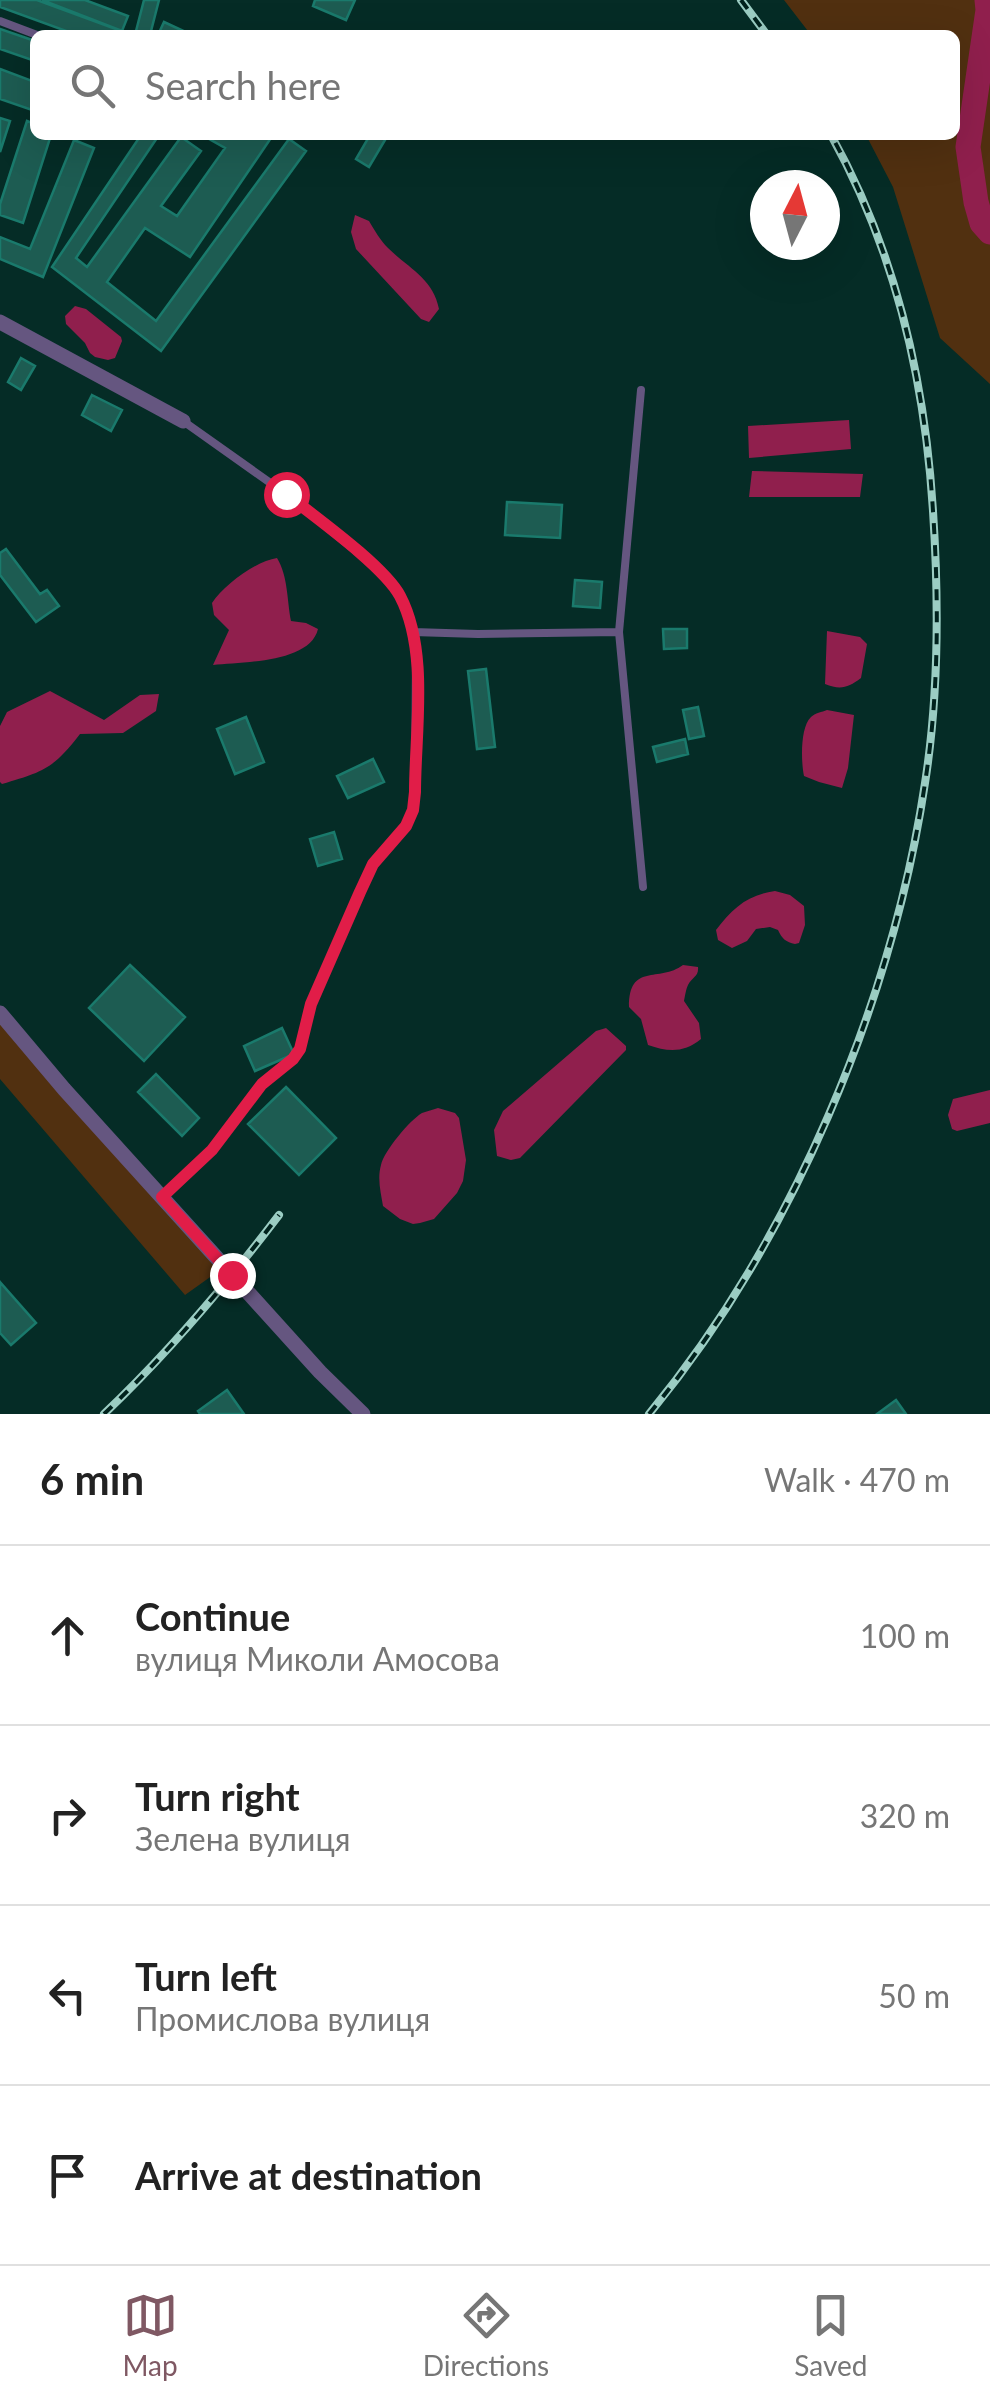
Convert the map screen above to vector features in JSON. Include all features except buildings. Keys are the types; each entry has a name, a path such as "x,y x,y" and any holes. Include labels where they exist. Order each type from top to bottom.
{"street":[{"path":"0,322 183,420"},
{"path":"0,1013 320,1372 363,1414"}],"lane":[{"path":"0,21 30,33"},
{"path":"640,390 619,632 644,887"},
{"path":"162,1197 212,1150 262,1084 300,1049 311,1004 373,864 406,826 413,810 418,700 414,632 400,594 378,569 286,494 183,420"},
{"path":"414,632 619,632"}],"shaded area":[{"path":"784,0 990,0 990,384 940,338 893,187 869,140 960,140 960,30 807,30"},
{"path":"355,215 369,221 385,245 431,289 439,309 429,322 421,319 356,249 351,232"},
{"path":"75,306 86,309 121,337 115,358 95,357 66,324 65,316"},
{"path":"849,420 851,449 749,458 748,426"},
{"path":"752,471 863,474 860,497 749,497"},
{"path":"277,558 285,580 291,621 318,629 312,640 289,655 213,665 229,630 214,615 212,603 241,575"},
{"path":"827,631 860,637 867,644 861,678 848,686 825,684"},
{"path":"50,691 104,720 140,695 159,694 156,711 123,733 80,734 46,768 2,784 0,726 7,712"},
{"path":"827,710 854,715 842,788 804,776 803,736 807,722"},
{"path":"775,891 790,895 804,906 805,925 799,943 787,941 770,927 756,929 747,941 732,948 718,940 716,930 735,909 749,899"},
{"path":"683,965 698,967 684,1001 699,1023 701,1039 676,1050 648,1045 641,1019 629,1007 630,993 640,979"},
{"path":"0,1022 220,1270 185,1295 0,1079"},
{"path":"606,1028 626,1050 520,1158 497,1156 494,1130 503,1111 596,1031"},
{"path":"990,1090 990,1123 952,1129 948,1115 953,1099"},
{"path":"438,1108 459,1118 466,1160 463,1181 434,1219 413,1224 383,1206 380,1170 387,1152 405,1129 422,1113"}],"waterway":[{"path":"987,0 968,147 976,202 982,223 990,232"}],"railway":[{"path":"741,0 763,30"},
{"path":"649,1414 700,1347 747,1274 828,1117 888,951 925,783 933,716 937,614 933,511 923,414 889,270 873,224 834,140"},
{"path":"104,1414 195,1318 279,1215"}],"route":[{"path":"232,1275 162,1197 212,1150 262,1084 300,1049 311,1004 360,892 373,864 406,826 415,792 418,700 414,632 400,594 378,569 286,494"}]}
